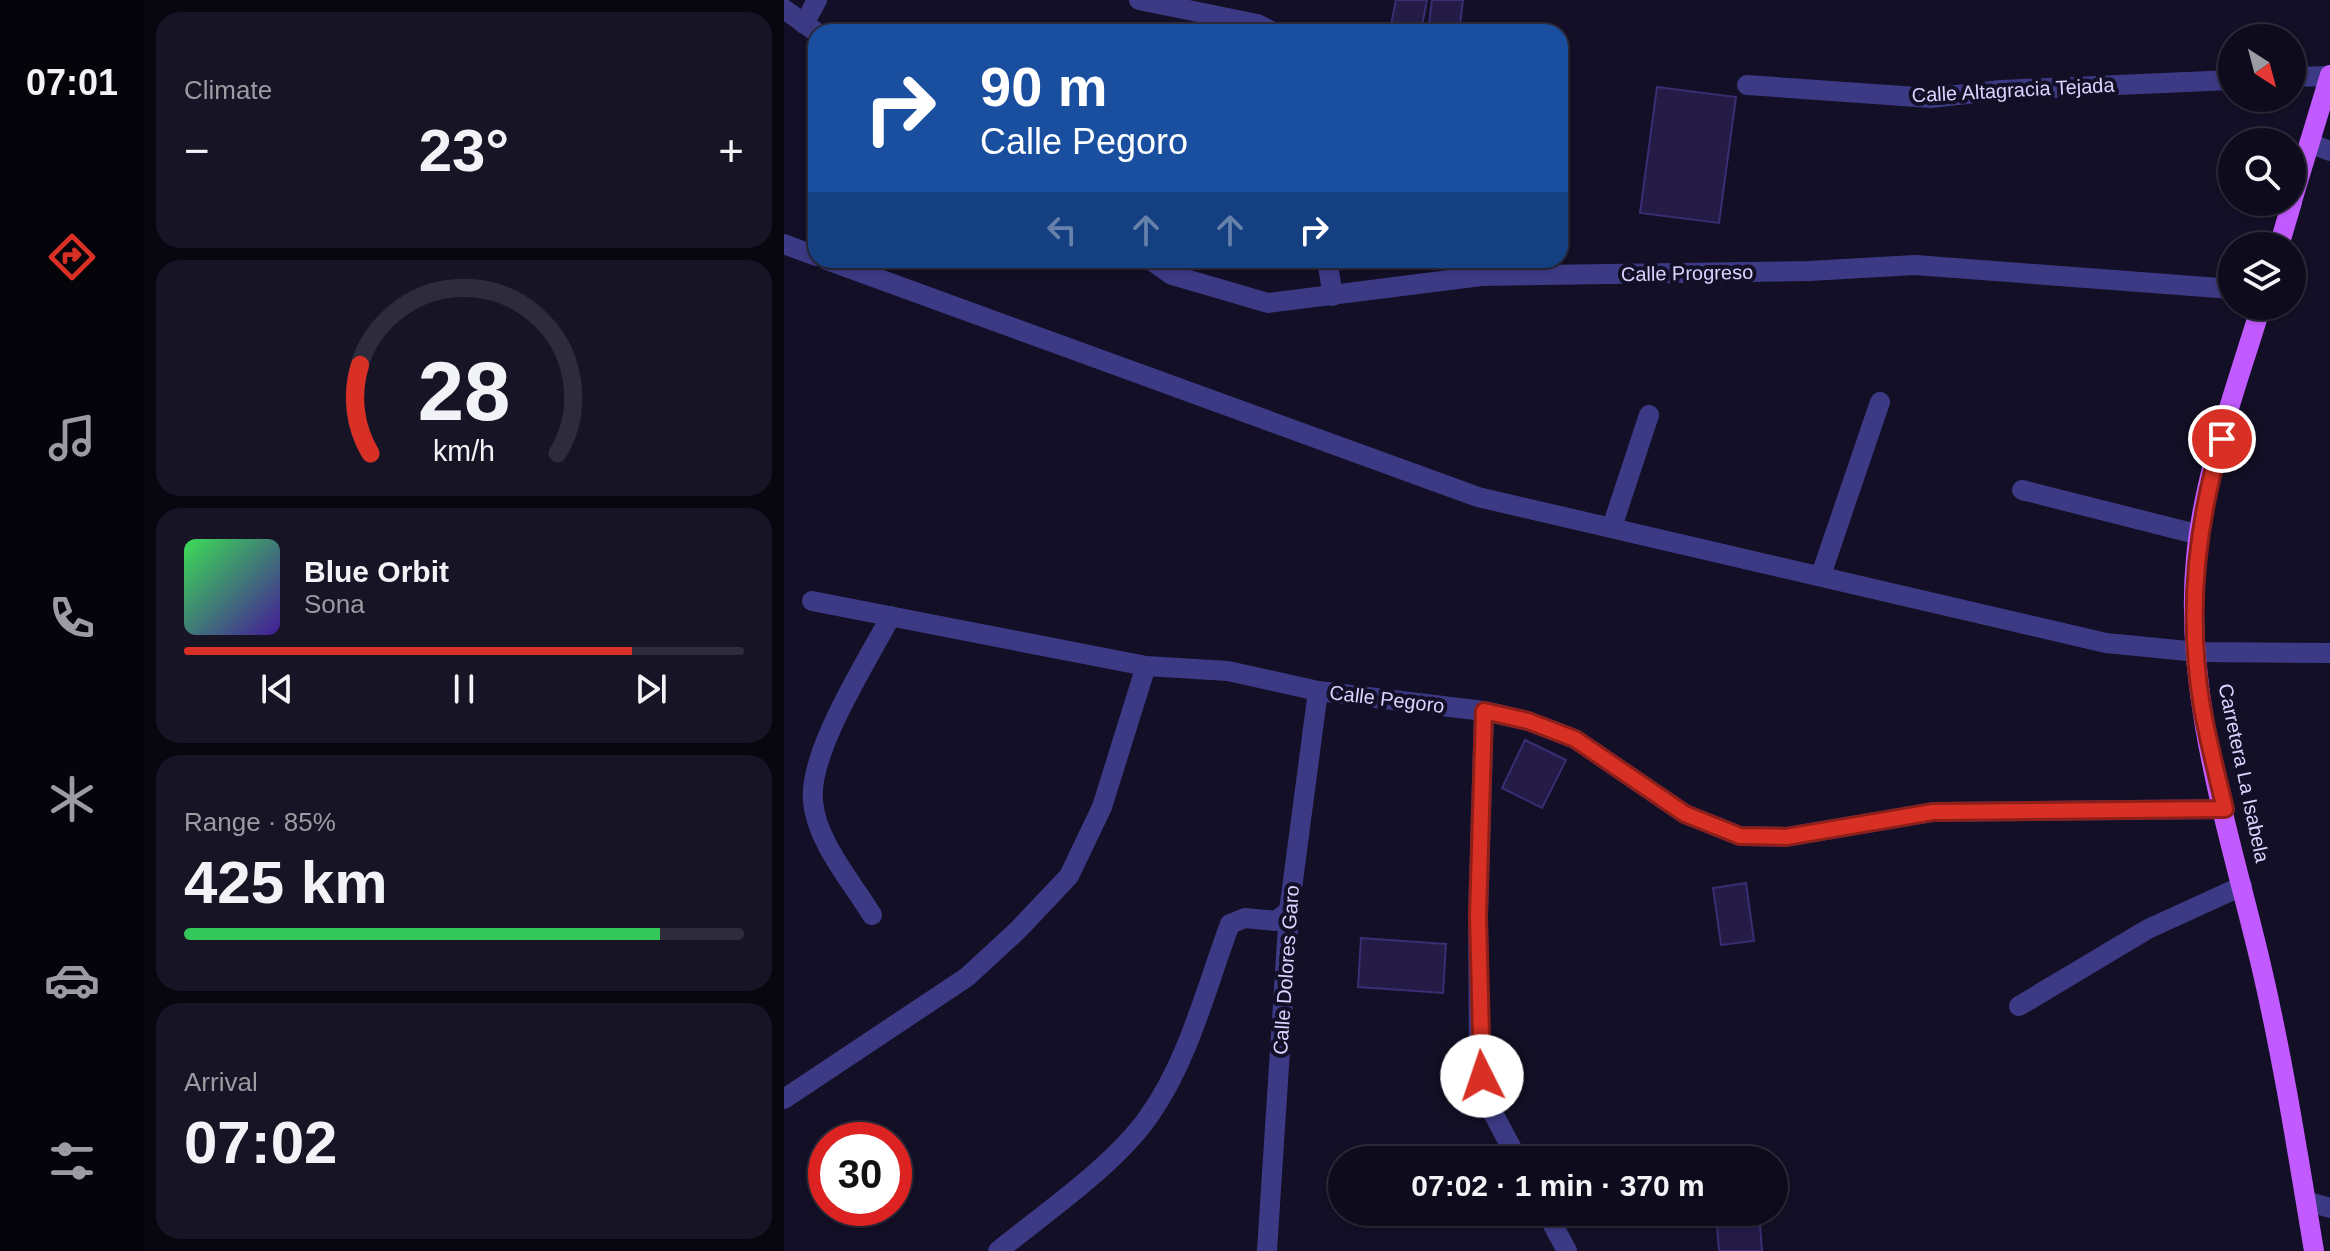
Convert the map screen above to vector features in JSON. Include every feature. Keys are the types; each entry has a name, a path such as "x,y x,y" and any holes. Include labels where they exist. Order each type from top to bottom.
{"main road":[{"path":"2306,153 2330,75"},
{"name":"Carretera La Isabela","path":"2257,320 2206,492 2196,573 2198,652 2202,705 2282,1055 2314,1251"}],"street":[{"path":"811,24 817,0"},
{"path":"1139,0 1257,24"},
{"path":"784,9 808,27"},
{"path":"2306,76 2330,75"},
{"name":"Calle Altagracia Tejada","path":"1747,85 1931,98 2001,90 2218,81"},
{"path":"2309,143 2330,151"},
{"path":"784,244 808,253"},
{"name":"Calle Progreso","path":"1162,268 1172,275 1268,303 1481,276 1809,271 1915,265 2218,288"},
{"path":"849,268 1478,497 2106,643 2198,652 2330,653"},
{"path":"1328,268 1333,296"},
{"path":"1821,575 1880,402"},
{"path":"1612,527 1649,415"},
{"path":"2022,490 2200,535"},
{"name":"Calle Pegoro","path":"812,601 1146,666 1228,671 1318,691 1484,711 1528,721 1575,739 1685,814 1740,836 1786,837 1933,812 2225,809"},
{"path":"872,915 825,837 813,803 813,773 891,616"},
{"path":"784,1099 967,977 1069,876 1102,807 1146,666"},
{"name":"Calle Dolores Garo","path":"1267,1251 1289,911 1318,691"},
{"path":"1484,711 1478,916 1479,1054 1485,1098 1511,1146"},
{"path":"2019,1006 2148,929 2242,886"},
{"path":"998,1251 1091,1176 1148,1118 1173,1077 1230,924 1245,918 1276,921 1289,911"},
{"path":"2306,1201 2330,1208"},
{"path":"1554,1226 1567,1251"}],"building":[{"path":"1396,0 1427,0 1422,24 1391,24"},
{"path":"1432,0 1463,0 1460,24 1429,24"},
{"path":"1657,87 1736,97 1719,223 1640,213"},
{"path":"1525,740 1566,760 1542,808 1502,788"},
{"path":"1746,883 1754,941 1721,945 1713,888"},
{"path":"1361,938 1446,944 1443,993 1358,987"},
{"path":"1717,1226 1760,1226 1762,1251 1719,1251"}],"route":[{"path":"1482,1076 1479,1054 1478,916 1484,711 1528,721 1575,739 1685,814 1740,836 1786,837 1933,812 2225,809 2202,705 2195,613 2196,559 2206,492 2222,439"}]}
